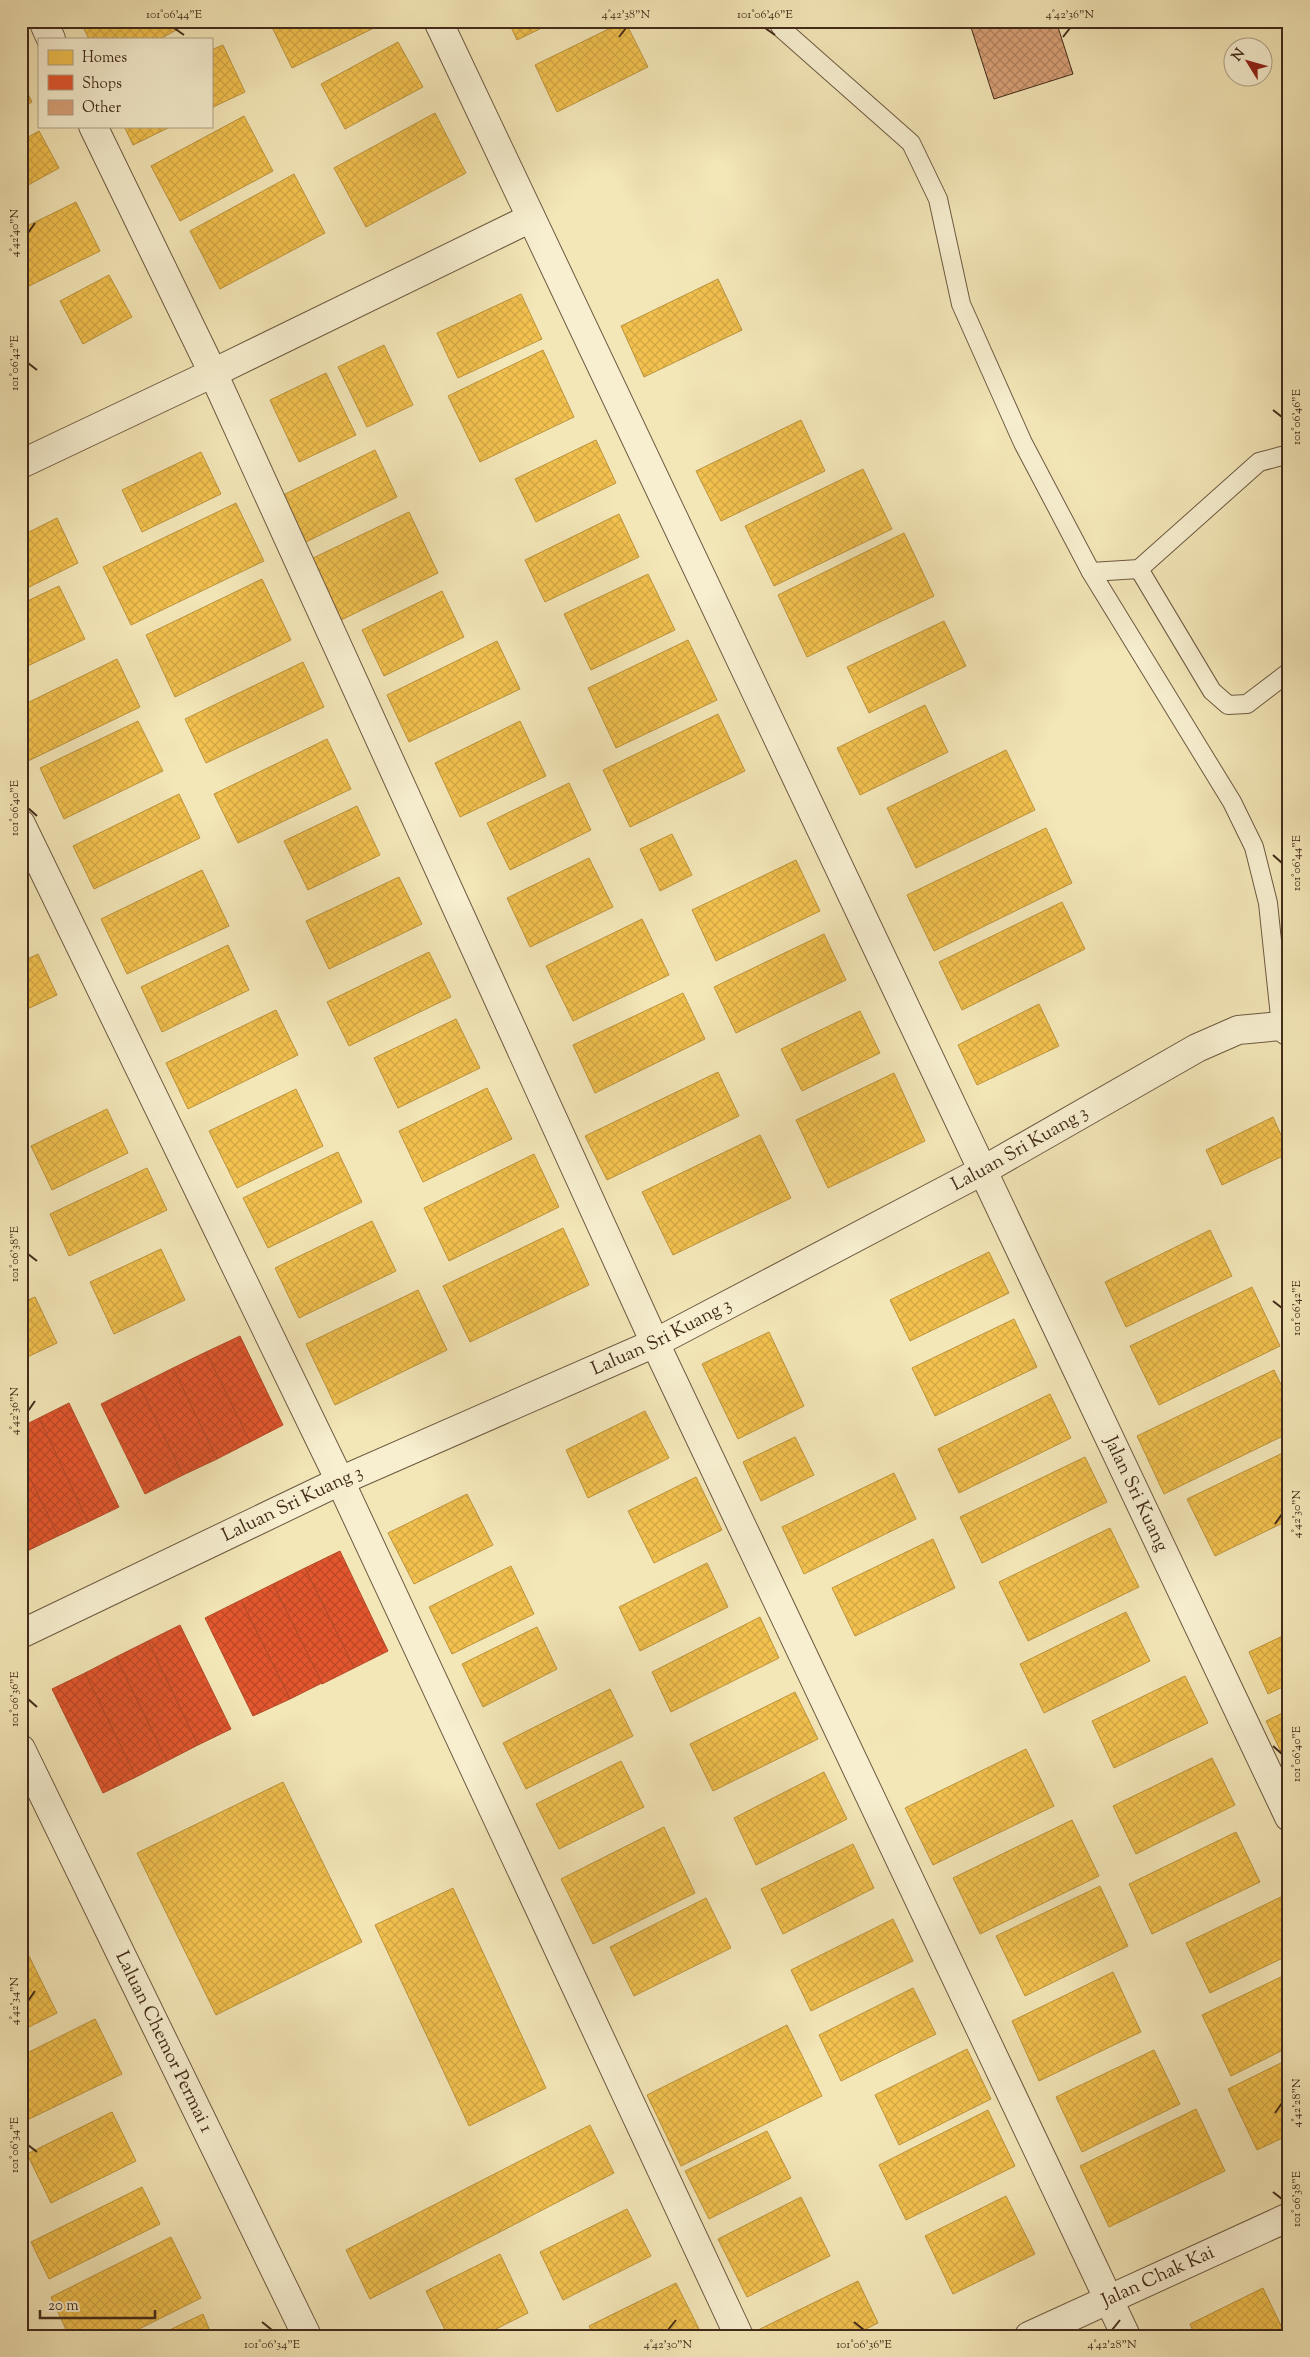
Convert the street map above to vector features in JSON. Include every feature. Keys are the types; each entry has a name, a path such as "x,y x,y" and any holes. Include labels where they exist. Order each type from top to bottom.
{"street":[{"path":"42,21 50,38"},
{"name":"Jalan Sri Kuang","path":"438,21 1289,1817"},
{"path":"95,128 213,373 655,1343 1126,2336"},
{"path":"21,464 213,373 530,218"},
{"path":"21,824 340,1481 740,2336"},
{"name":"Laluan Sri Kuang 3","path":"21,1634 340,1481 655,1343 982,1171 1197,1048 1238,1030 1285,1029"},
{"name":"Laluan Chemor Permai 1","path":"21,1749 307,2336"},
{"name":"Jalan Chak Kai","path":"1028,2336 1289,2217"}],"lane":[{"path":"777,21 782,29 911,143 938,199 961,304 1023,443 1090,572 1232,802 1254,847 1268,902 1285,1029"},
{"path":"1090,572 1139,569 1259,462 1289,454"},
{"path":"1139,569 1212,691 1228,705 1247,704 1289,672"}],"building: Homes":[{"path":"80,21 191,21 162,38 88,38"},
{"path":"269,21 376,21 378,26 292,68"},
{"path":"508,21 556,21 517,40"},
{"path":"625,21 648,67 557,112 535,65"},
{"path":"398,42 423,87 345,129 321,84"},
{"path":"223,45 245,92 212,108 212,50"},
{"path":"21,79 32,102 21,108"},
{"path":"435,113 466,173 366,227 334,168"},
{"path":"244,116 273,171 180,221 151,166"},
{"path":"125,128 168,128 133,145"},
{"path":"39,131 59,168 21,189 21,141"},
{"path":"294,174 325,233 220,289 190,231"},
{"path":"76,202 100,251 21,290 21,229"},
{"path":"109,275 132,317 83,344 60,301"},
{"path":"718,279 742,330 644,377 621,326"},
{"path":"521,294 542,339 458,378 437,333"},
{"path":"384,345 413,405 367,427 338,367"},
{"path":"543,350 574,417 480,462 448,396"},
{"path":"326,373 356,435 299,462 270,400"},
{"path":"801,420 825,471 721,521 696,471"},
{"path":"596,440 616,483 536,522 515,479"},
{"path":"375,450 397,497 304,543 281,496"},
{"path":"201,452 221,494 142,532 122,490"},
{"path":"863,469 892,529 774,586 745,526"},
{"path":"236,503 264,561 131,625 103,567"},
{"path":"409,512 438,573 341,620 311,559"},
{"path":"619,514 639,557 545,602 525,560"},
{"path":"57,518 78,563 21,591 21,536"},
{"path":"904,533 934,596 807,657 778,595"},
{"path":"648,574 675,630 591,670 564,614"},
{"path":"262,579 291,640 175,697 146,635"},
{"path":"59,586 85,639 21,669 21,604"},
{"path":"442,591 464,637 384,676 362,630"},
{"path":"944,621 966,666 869,713 847,667"},
{"path":"688,640 717,700 616,748 588,688"},
{"path":"497,641 520,689 409,742 387,695"},
{"path":"117,659 140,707 26,762 21,751 21,706"},
{"path":"303,662 324,707 206,763 185,719"},
{"path":"925,705 948,752 860,795 837,748"},
{"path":"718,714 745,771 630,827 603,770"},
{"path":"138,721 163,771 64,819 40,768"},
{"path":"520,721 546,776 460,817 435,763"},
{"path":"327,739 351,789 238,843 214,794"},
{"path":"1006,750 1035,810 916,868 887,808"},
{"path":"569,783 591,830 510,870 487,823"},
{"path":"179,794 200,838 94,889 73,846"},
{"path":"357,806 380,855 308,890 284,841"},
{"path":"1046,828 1072,883 934,951 907,895"},
{"path":"672,834 692,875 660,891 640,849"},
{"path":"589,858 613,907 530,947 507,898"},
{"path":"796,860 820,911 716,961 692,910"},
{"path":"202,870 229,926 127,974 101,919"},
{"path":"399,877 422,924 329,969 306,921"},
{"path":"1062,902 1085,949 962,1010 939,962"},
{"path":"642,919 669,975 573,1021 546,966"},
{"path":"824,934 846,980 736,1033 714,987"},
{"path":"228,945 249,990 162,1032 141,987"},
{"path":"429,952 451,997 349,1046 327,1002"},
{"path":"38,954 57,995 21,1012 21,962"},
{"path":"683,993 705,1039 595,1093 573,1045"},
{"path":"1039,1004 1059,1046 977,1085 958,1045"},
{"path":"276,1010 298,1055 188,1109 166,1063"},
{"path":"860,1011 880,1053 802,1091 781,1049"},
{"path":"456,1019 480,1068 398,1108 374,1058"},
{"path":"718,1072 739,1116 607,1180 585,1136"},
{"path":"894,1073 925,1141 828,1188 796,1120"},
{"path":"487,1088 512,1139 423,1182 399,1131"},
{"path":"296,1089 323,1146 237,1188 209,1131"},
{"path":"107,1109 128,1153 52,1190 31,1146"},
{"path":"1273,1117 1289,1153 1222,1185 1206,1150"},
{"path":"760,1135 791,1198 673,1255 642,1192"},
{"path":"338,1152 362,1202 268,1248 243,1198"},
{"path":"534,1154 559,1207 449,1261 424,1208"},
{"path":"147,1168 167,1210 69,1256 50,1214"},
{"path":"372,1221 396,1271 299,1318 275,1268"},
{"path":"563,1228 589,1285 470,1342 443,1286"},
{"path":"1210,1230 1232,1276 1126,1327 1105,1282"},
{"path":"161,1249 185,1300 114,1334 90,1282"},
{"path":"989,1252 1009,1293 910,1341 890,1300"},
{"path":"1252,1287 1280,1346 1159,1405 1130,1346"},
{"path":"418,1290 447,1350 335,1405 306,1344"},
{"path":"35,1297 57,1343 21,1360 21,1303"},
{"path":"1014,1319 1037,1367 935,1416 912,1368"},
{"path":"769,1332 804,1406 738,1439 702,1364"},
{"path":"1274,1370 1289,1401 1289,1433 1164,1494 1137,1436"},
{"path":"1050,1394 1071,1438 959,1493 938,1449"},
{"path":"645,1411 669,1458 588,1498 566,1450"},
{"path":"795,1437 814,1475 761,1501 743,1462"},
{"path":"1289,1450 1289,1520 1215,1556 1187,1499"},
{"path":"1085,1457 1107,1502 982,1563 960,1517"},
{"path":"894,1473 916,1519 804,1574 782,1527"},
{"path":"696,1477 722,1530 654,1563 628,1511"},
{"path":"467,1494 493,1545 414,1584 388,1533"},
{"path":"1110,1528 1139,1587 1028,1641 999,1582"},
{"path":"933,1539 955,1588 855,1636 832,1588"},
{"path":"707,1563 728,1607 640,1651 619,1607"},
{"path":"511,1566 534,1614 452,1654 429,1607"},
{"path":"1126,1612 1150,1661 1044,1713 1020,1664"},
{"path":"760,1617 779,1658 671,1712 652,1672"},
{"path":"537,1627 557,1669 483,1707 462,1664"},
{"path":"1289,1633 1289,1684 1268,1694 1249,1652"},
{"path":"1185,1676 1208,1723 1114,1768 1092,1721"},
{"path":"610,1689 633,1736 526,1789 503,1743"},
{"path":"795,1692 818,1739 713,1791 690,1744"},
{"path":"1289,1710 1289,1768 1266,1721"},
{"path":"1026,1749 1054,1806 933,1865 905,1808"},
{"path":"1212,1758 1235,1805 1136,1854 1113,1806"},
{"path":"621,1761 644,1807 559,1849 536,1804"},
{"path":"824,1772 847,1819 756,1865 734,1818"},
{"path":"283,1782 362,1942 216,2015 137,1853"},
{"path":"1072,1820 1099,1876 980,1934 953,1878"},
{"path":"664,1827 695,1893 593,1944 561,1879"},
{"path":"1236,1832 1260,1882 1152,1934 1129,1884"},
{"path":"853,1844 874,1888 783,1934 761,1889"},
{"path":"1100,1886 1128,1946 1025,1996 996,1936"},
{"path":"453,1888 546,2088 469,2126 375,1925"},
{"path":"1289,1893 1289,1955 1210,1993 1186,1943"},
{"path":"706,1898 731,1948 634,1996 610,1947"},
{"path":"893,1919 913,1961 811,2011 791,1970"},
{"path":"29,1956 57,2013 21,2031 21,1960"},
{"path":"1113,1972 1141,2032 1039,2081 1012,2021"},
{"path":"1289,1973 1289,2047 1231,2076 1202,2015"},
{"path":"913,1988 936,2034 841,2081 819,2035"},
{"path":"95,2019 122,2074 21,2123 21,2056"},
{"path":"787,2025 822,2096 681,2166 647,2095"},
{"path":"967,2049 991,2099 899,2145 875,2095"},
{"path":"1154,2050 1180,2104 1082,2152 1056,2097"},
{"path":"1289,2059 1289,2135 1257,2150 1228,2089"},
{"path":"1196,2109 1225,2171 1109,2227 1080,2166"},
{"path":"988,2110 1015,2166 906,2220 879,2165"},
{"path":"112,2112 136,2161 51,2203 27,2154"},
{"path":"590,2125 614,2173 370,2299 346,2250"},
{"path":"767,2131 791,2178 709,2219 685,2171"},
{"path":"142,2187 160,2224 49,2279 31,2242"},
{"path":"1006,2196 1035,2254 953,2294 925,2236"},
{"path":"801,2197 830,2256 747,2297 718,2239"},
{"path":"627,2209 651,2256 563,2300 540,2252"},
{"path":"171,2237 201,2298 125,2336 69,2336 51,2297"},
{"path":"500,2254 528,2313 482,2336 448,2336 426,2291"},
{"path":"858,2281 878,2323 852,2336 761,2336 758,2330"},
{"path":"676,2283 699,2329 685,2336 594,2336 589,2326"},
{"path":"1263,2288 1286,2336 1195,2336 1190,2324"},
{"path":"203,2314 212,2336 157,2336"}],"building: Shops":[{"path":"240,1336 283,1425 250,1442 206,1352"},
{"path":"206,1352 250,1442 217,1459 173,1368"},
{"path":"173,1368 217,1459 183,1475 139,1385"},
{"path":"139,1385 183,1475 145,1494 101,1404"},
{"path":"69,1403 119,1507 88,1522 39,1418"},
{"path":"39,1418 88,1522 58,1536 21,1460 21,1427"},
{"path":"21,1460 58,1536 23,1553 21,1549"},
{"path":"340,1551 388,1651 354,1668 305,1568"},
{"path":"305,1568 354,1668 322,1684 273,1584"},
{"path":"273,1584 322,1683 290,1699 241,1600"},
{"path":"241,1600 290,1699 253,1716 205,1618"},
{"path":"180,1625 231,1729 198,1745 148,1641"},
{"path":"148,1641 198,1745 167,1761 116,1657"},
{"path":"116,1657 167,1761 136,1777 85,1673"},
{"path":"85,1673 136,1777 103,1793 52,1689"}],"building: Other":[{"path":"969,21 1056,21 1073,74 994,99"}]}
